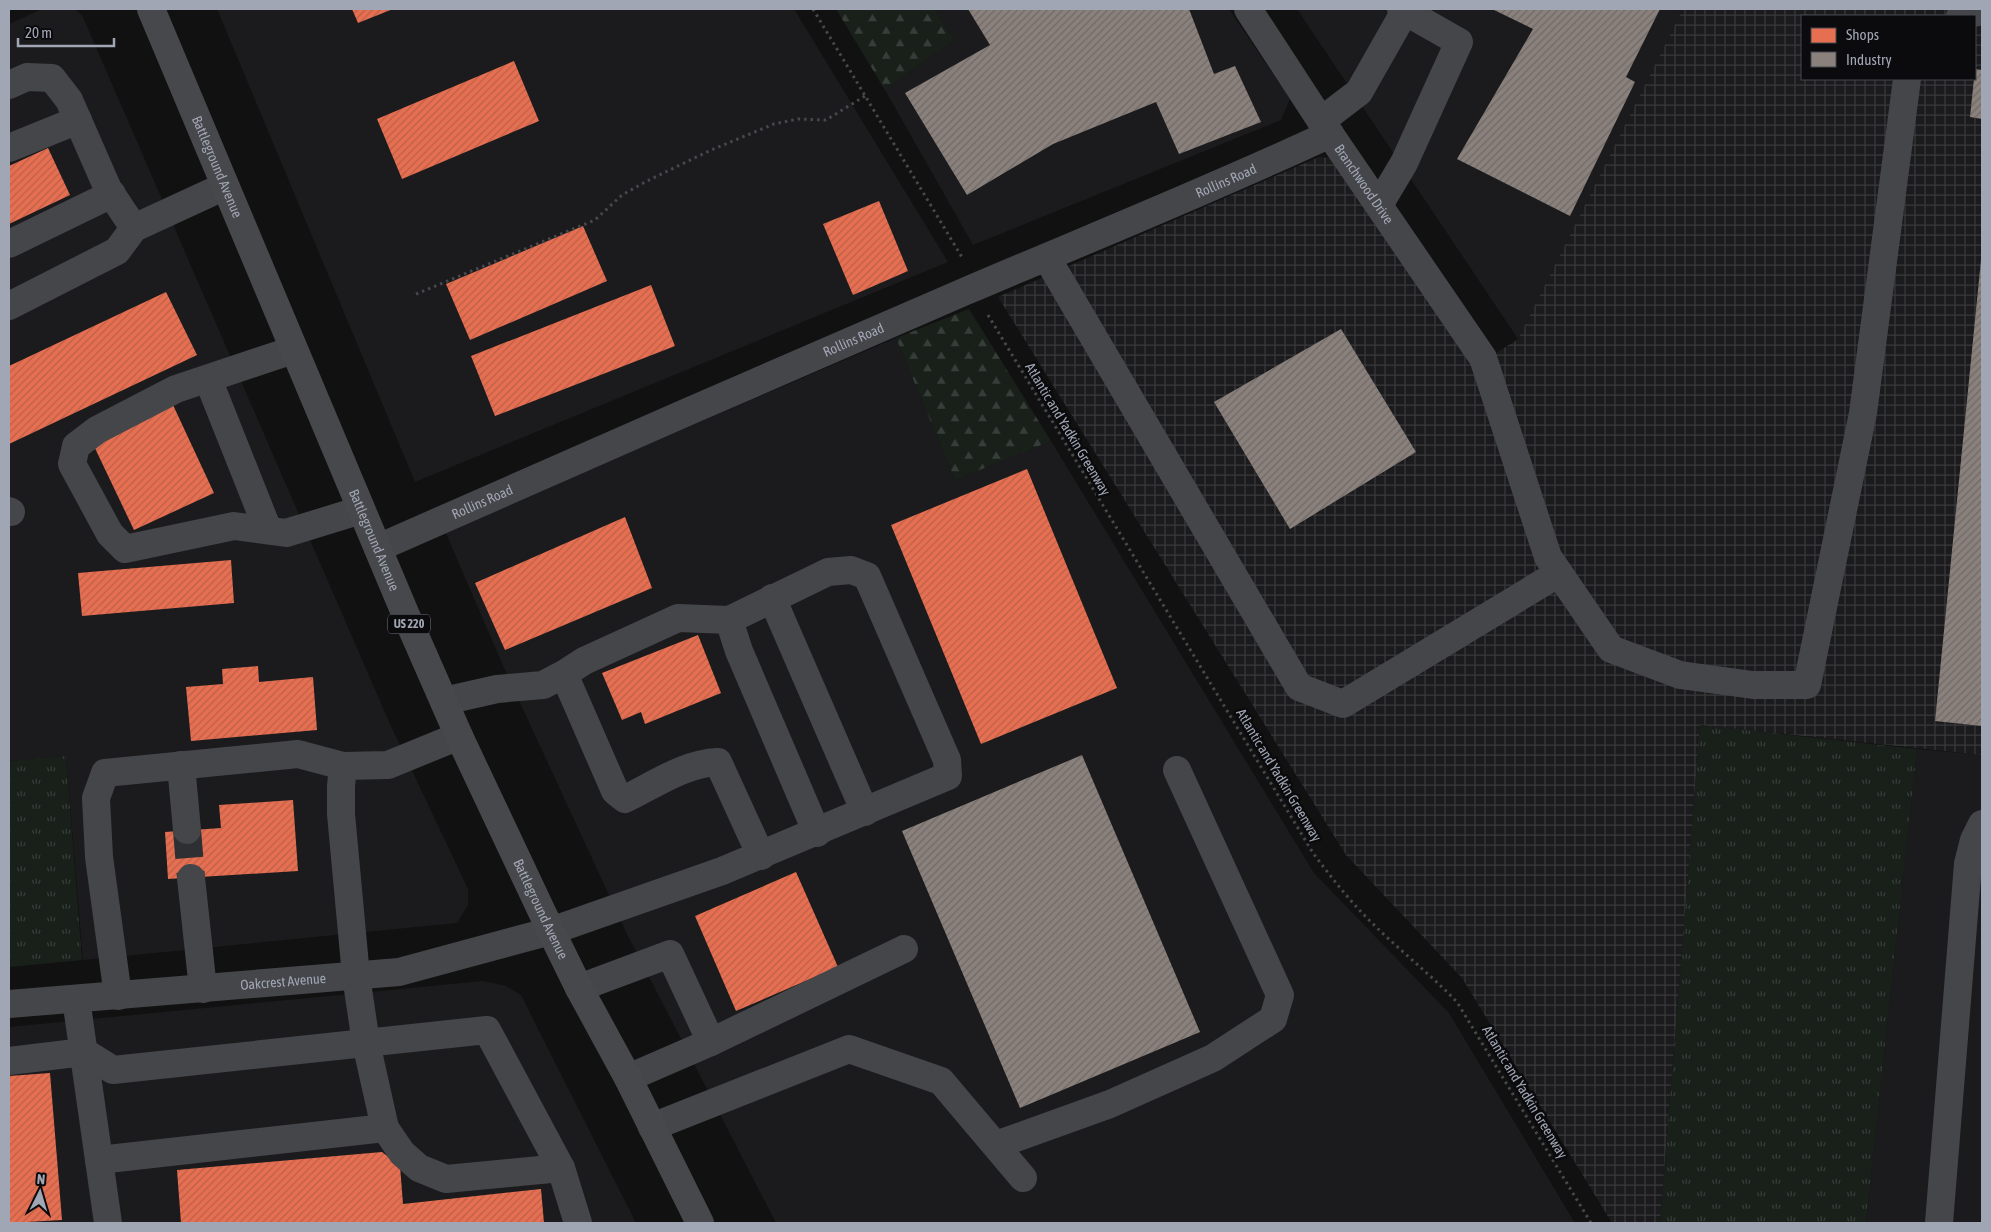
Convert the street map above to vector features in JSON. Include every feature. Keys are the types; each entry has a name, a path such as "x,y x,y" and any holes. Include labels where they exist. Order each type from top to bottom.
{"main road":[{"name":"Battleground Avenue","path":"151,9 293,350 459,736 579,988 628,1078 700,1223"}],"street":[{"name":"Branchwood Drive","path":"1248,9 1325,128 1483,358 1548,557 1611,649 1680,675 1753,685 1807,685 1863,413 1907,80"},
{"path":"1379,205 1404,163 1459,42 1403,10"},
{"name":"Rollins Road","path":"378,548 562,466 1232,179 1325,128 1358,92 1403,10"},
{"path":"1964,15 1982,11"},
{"path":"9,85 27,77 52,78 69,100 112,194 134,228"},
{"path":"9,148 78,120"},
{"path":"9,306 117,251 134,228 226,186"},
{"path":"9,244 112,194"},
{"path":"1047,258 1300,687 1343,704 1559,573"},
{"path":"293,350 176,389 96,430 76,446 72,464 110,534 126,549 234,526 286,533 361,510"},
{"path":"208,379 268,530"},
{"name":"Oakcrest Avenue","path":"9,1004 399,972 551,931 722,871 817,833 948,776 947,760 867,576 851,570 828,572 772,598"},
{"path":"444,702 497,689 543,685 584,661 678,618 729,620 772,598 865,812"},
{"path":"729,620 739,651 817,833"},
{"path":"564,674 570,684 615,791 625,799 683,770 705,763 718,762 761,856"},
{"path":"118,996 99,857 96,798 105,773 298,754 343,766 388,764 459,736"},
{"path":"181,765 187,830"},
{"path":"343,766 340,786 341,814 356,976 366,1044 385,1128 402,1153 419,1168 446,1179 561,1168"},
{"path":"996,1146 1110,1104 1196,1066 1213,1058 1274,1019 1280,995 1177,770"},
{"path":"1938,1223 1968,864 1974,840 1982,824"},
{"path":"191,878 202,989"},
{"path":"628,1078 711,1042 904,949"},
{"path":"579,988 670,954 711,1042"},
{"path":"76,999 108,1223"},
{"path":"9,1061 84,1052 113,1070 487,1030 561,1168 578,1223"},
{"path":"652,1127 849,1049 941,1081 1023,1178"},
{"path":"99,1160 385,1128"}],"path":[{"path":"813,9 967,266"},
{"path":"416,294 595,220 622,195 709,151 774,124 798,120 826,120 865,96"},
{"name":"Atlantic and Yadkin Greenway","path":"984,309 1313,853 1342,892 1370,921 1436,980 1456,1002 1591,1223"}],"shaded area":[{"path":"42,9 75,9 82,15 390,724 468,889 468,905 457,923 83,960 66,756 9,761 9,24"},
{"path":"217,9 794,9 948,262 415,482"},
{"path":"935,9 1229,9 1290,99 1281,120 973,245 885,90 954,40"},
{"path":"1297,9 1683,9 1518,339"},
{"path":"1683,9 1982,9 1982,755 1700,725 1660,1223 1612,1223 1462,978 1346,855 998,297 1319,157 1332,158 1476,366 1518,339"},
{"path":"896,338 955,480 1051,441 1314,873 1449,1013 1575,1223 776,1223 627,934 504,668 445,531"},
{"path":"1917,749 1982,755 1982,1223 1866,1223"},
{"path":"483,981 506,986 521,995 636,1223 9,1223 9,1027"}],"green space":[{"path":"836,9 935,9 954,40 885,90"},
{"path":"969,309 1051,441 955,480 896,338"},
{"path":"1700,725 1917,749 1866,1223 1660,1223"},
{"path":"66,756 82,960 9,967 9,761"}],"building: Shops":[{"path":"352,9 393,9 358,23"},
{"path":"514,61 539,121 402,179 377,119"},
{"path":"48,148 70,195 9,224 9,166"},
{"path":"879,201 908,271 853,295 823,224"},
{"path":"583,226 607,281 470,340 446,284"},
{"path":"651,285 675,346 495,416 471,356"},
{"path":"166,292 197,355 9,444 9,366"},
{"path":"173,405 214,493 134,530 92,442"},
{"path":"1027,469 1117,688 981,744 891,525"},
{"path":"625,517 652,588 505,650 475,583"},
{"path":"231,560 234,603 82,616 78,573"},
{"path":"698,635 721,693 645,724 641,712 622,720 602,673"},
{"path":"258,666 259,682 313,677 317,730 191,741 186,687 223,684 222,669"},
{"path":"293,800 298,871 168,879 165,832 221,828 219,805"},
{"path":"796,872 838,967 736,1011 695,916"},
{"path":"50,1073 62,1220 9,1223 9,1076"},
{"path":"382,1152 400,1166 403,1204 541,1189 544,1223 181,1223 177,1170"}],"building: Industry":[{"path":"968,9 1189,9 1214,74 1235,66 1261,122 1179,154 1156,102 1053,144 967,195 905,93 990,45"},
{"path":"1492,9 1660,9 1626,77 1635,82 1570,216 1457,159 1533,29"},
{"path":"1976,69 1982,70 1982,119 1970,117"},
{"path":"1982,260 1982,726 1935,721"},
{"path":"1341,329 1416,452 1290,529 1214,402"},
{"path":"1082,755 1200,1032 1020,1108 902,831"}],"tunnel":[{"path":"187,830 191,878"}]}
